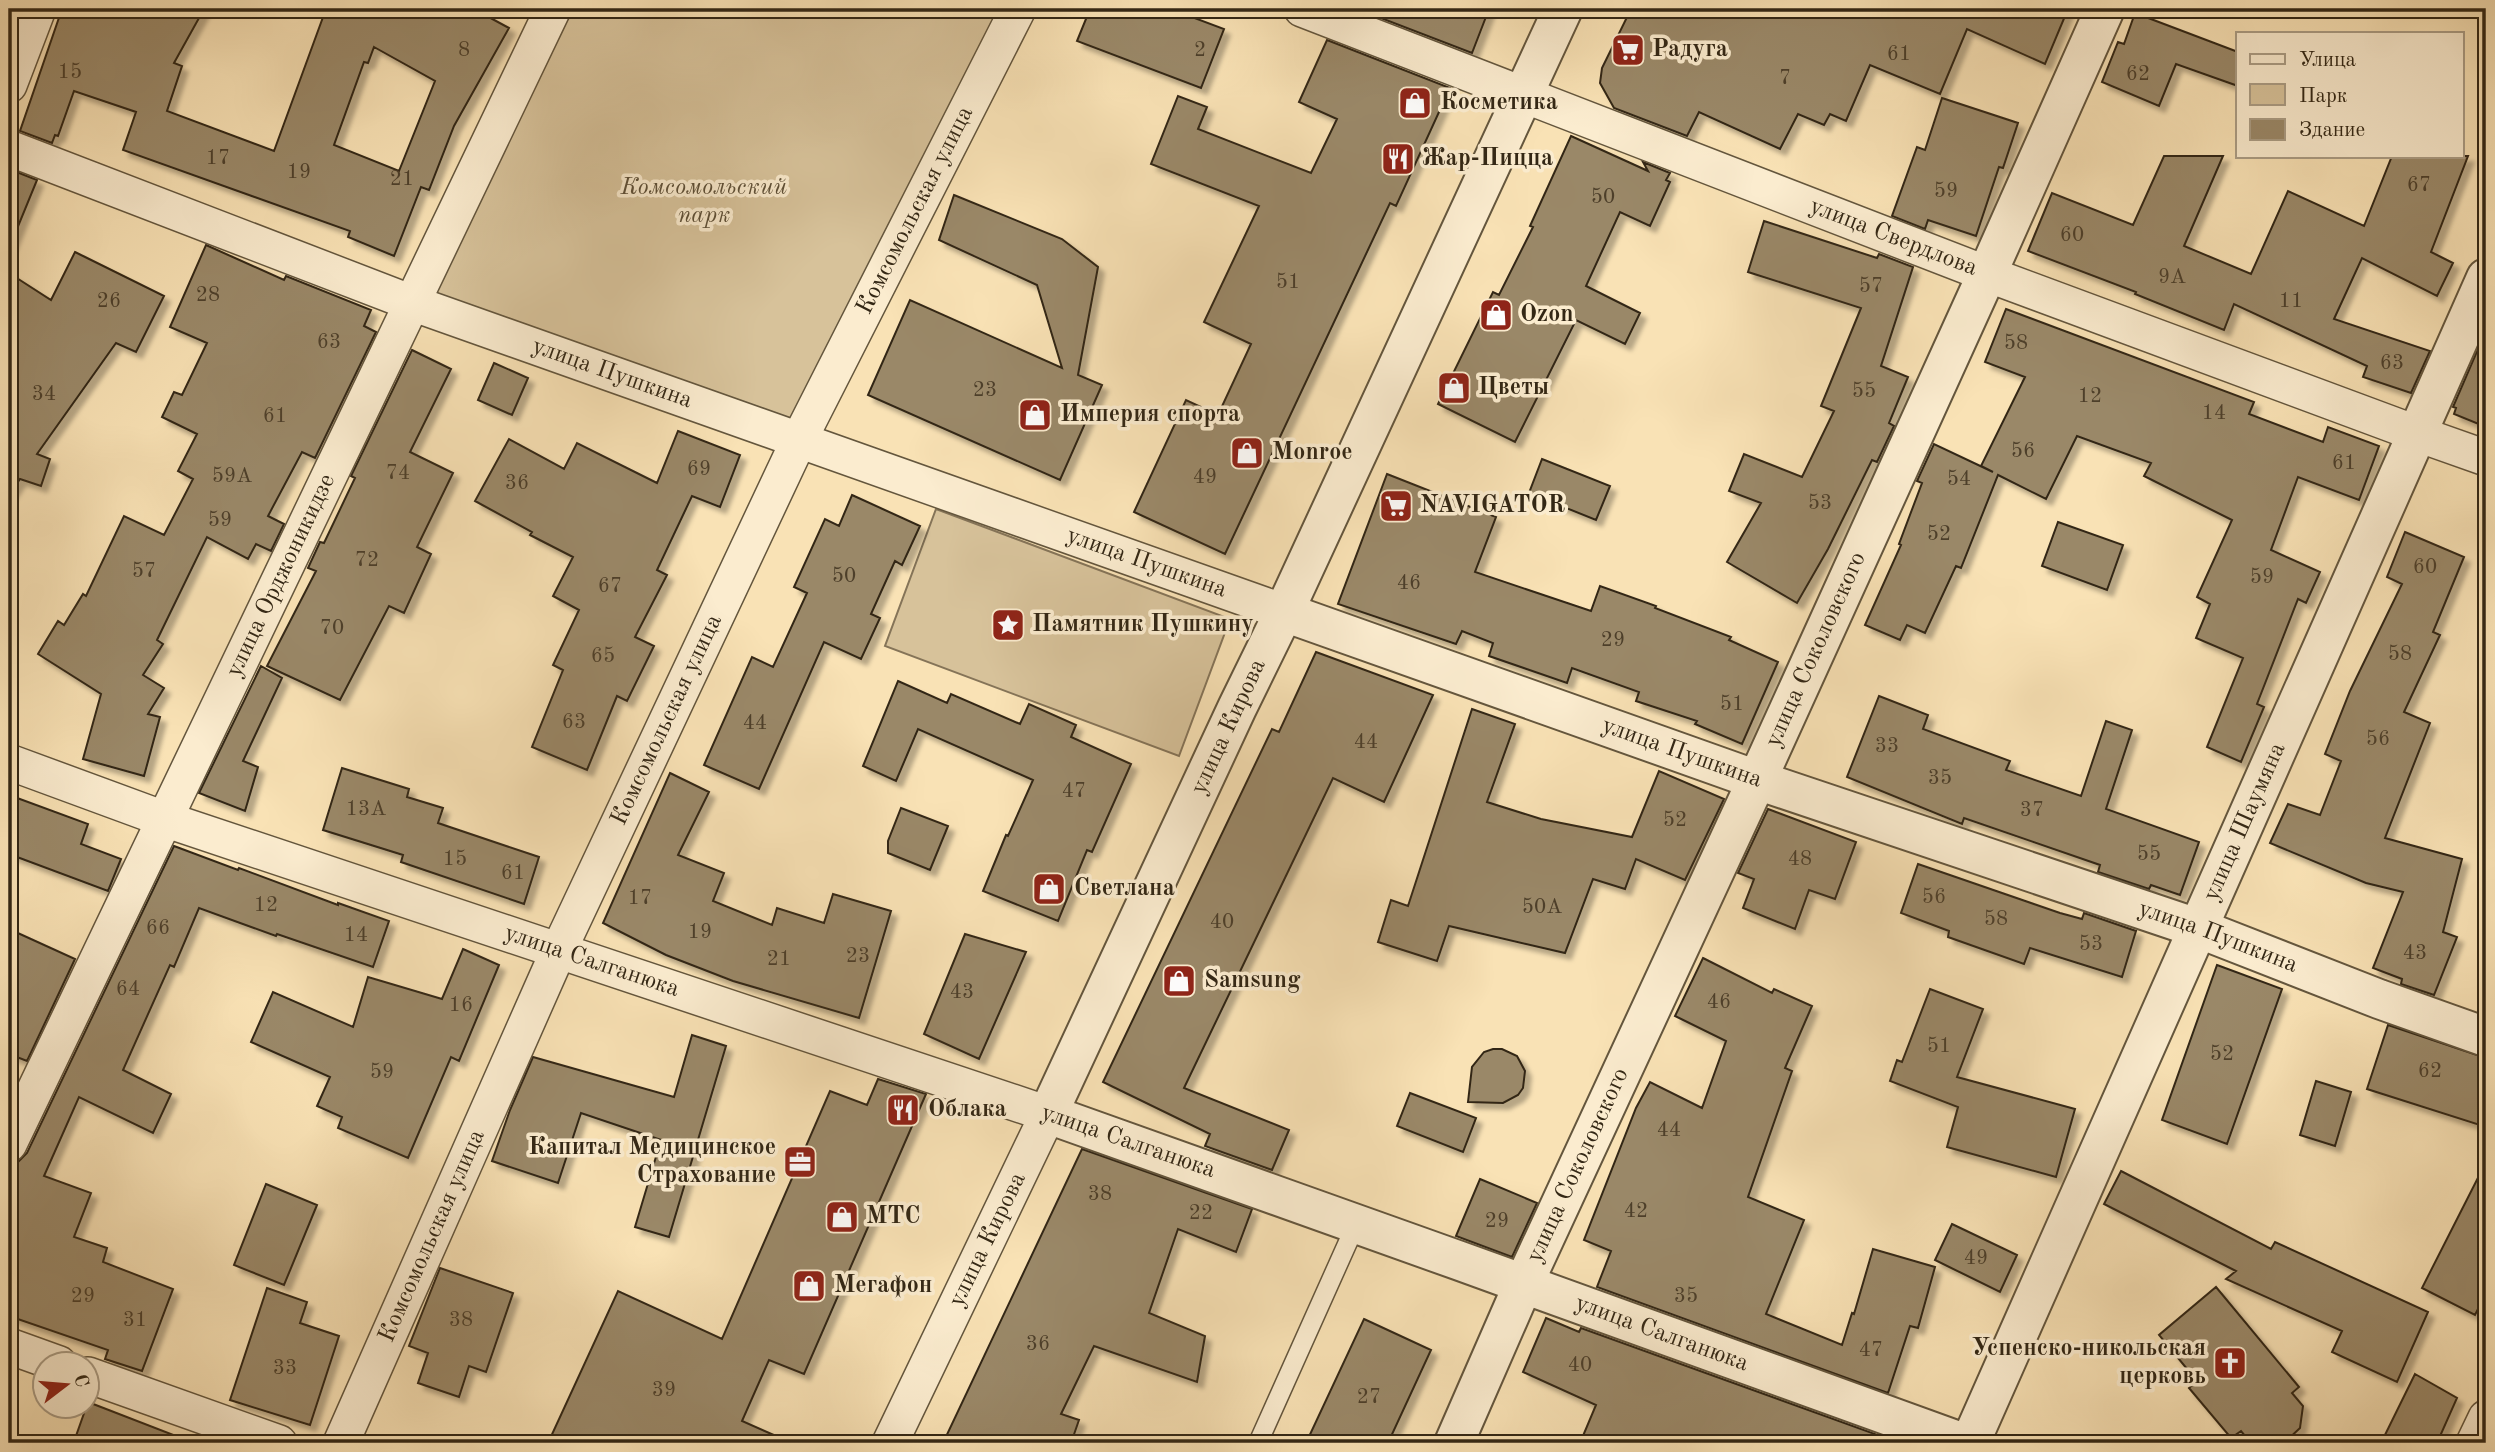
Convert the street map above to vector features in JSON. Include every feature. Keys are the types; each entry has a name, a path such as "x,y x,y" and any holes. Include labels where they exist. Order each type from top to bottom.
{"street":[{"path":"9,85 38,9"},
{"name":"Комсомольская улица","path":"341,1443 558,952 799,440 1018,9"},
{"name":"улица Свердлова","path":"1302,9 1987,274 2486,458"},
{"name":"улица Кирова","path":"890,1443 1284,612 1563,9"},
{"name":"улица Соколовского","path":"1454,1443 1523,1285 1757,780 2105,9"},
{"name":"улица Орджоникидзе","path":"9,1144 411,303 543,12"},
{"name":"улица Пушкина","path":"9,148 411,303 1757,780 2200,929 2379,999 2486,1037"},
{"name":"улица Шаумяна","path":"1970,1443 2200,929 2486,278"},
{"name":"улица Салганюка","path":"9,762 164,819 1048,1114 1357,1222 1523,1285 1964,1443"},
{"path":"9,1346 32,1354"},
{"path":"102,1379 279,1443"},
{"path":"2474,1443 2486,1418"}],"lane":[{"path":"1258,1443 1357,1222"}],"green space":[{"name":"Комсомольский парк","path":"553,9 1018,9 799,440 412,303"},
{"path":"936,509 1230,619 1179,756 885,646"}],"building":[{"path":"62,9 204,9 174,63 182,66 167,111 274,151 326,9 474,9 509,28 454,126 429,190 421,187 394,256 348,237 350,231 123,150 136,112 74,91 58,136 55,135 52,143 20,131","holes":["374,47 435,81 399,171 334,145 364,62 368,63"]},
{"path":"1090,9 1192,9 1189,16 1224,29 1201,88 1077,41"},
{"path":"1376,9 1489,9 1472,53 1373,15"},
{"path":"1631,9 2068,9 2045,64 1967,29 1940,94 1870,65 1846,121 1830,114 1824,125 1798,114 1780,149 1699,112 1687,136 1614,108 1600,83 1602,68"},
{"path":"2135,13 2236,51 2236,85 2176,64 2159,106 2102,82 2118,42 2124,44"},
{"path":"1327,40 1450,88 1396,206 1390,203 1225,554 1134,512 1186,400 1218,415 1251,344 1204,322 1259,206 1151,164 1178,96 1207,107 1198,129 1311,173 1337,119 1299,102"},
{"path":"1942,98 2018,123 2003,168 1999,167 1976,236 1928,220 1925,229 1892,216 1917,147 1925,150"},
{"path":"1571,136 1648,171 1643,162 1670,173 1666,180 1670,182 1650,226 1620,212 1586,286 1640,313 1625,344 1576,320 1515,442 1438,404 1493,292 1499,295 1533,227 1530,226"},
{"path":"2164,156 2223,156 2184,246 2251,274 2288,191 2364,226 2391,158 2468,156 2431,252 2453,263 2437,296 2362,258 2334,319 2430,351 2411,393 2363,377 2367,366 2234,304 2224,330 2135,294 2136,292 2028,251 2052,193 2133,225"},
{"path":"9,169 37,180 10,246 9,246"},
{"path":"954,195 1062,239 1098,267 1078,375 1102,385 1060,480 868,395 910,300 1062,368 1037,285 939,240"},
{"path":"1764,221 1877,258 1879,254 1913,267 1881,366 1908,377 1889,423 1894,426 1877,462 1872,460 1828,549 1797,603 1727,562 1761,503 1729,491 1744,454 1802,477 1834,411 1821,406 1861,308 1748,272"},
{"path":"206,245 284,280 286,276 371,310 364,326 376,332 315,458 302,452 268,516 284,524 271,551 256,544 248,559 207,537 157,640 163,644 143,675 164,688 148,714 160,717 144,776 83,759 101,694 38,654 58,621 64,625 83,594 86,596 124,516 164,535 193,479 178,471 197,434 162,417 174,392 182,395 207,343 170,327"},
{"path":"75,252 164,296 136,352 116,343 37,454 50,459 41,486 20,479 9,495 9,273 51,300"},
{"path":"2006,309 2254,402 2249,414 2323,442 2328,427 2379,446 2359,500 2298,477 2271,550 2320,572 2306,603 2298,599 2257,704 2264,707 2241,762 2207,747 2243,658 2196,638 2210,604 2197,597 2232,520 2144,476 2151,463 2077,436 2046,499 1998,475 1961,568 1956,566 1925,633 1907,625 1900,640 1865,625 1901,545 1899,544 1922,483 1917,481 1934,444 1993,472 1981,466 2025,377 1985,362"},
{"path":"2484,335 2486,427 2454,414 2456,408 2453,407"},
{"path":"412,350 451,369 410,452 453,473 417,547 431,554 404,613 389,606 340,700 267,666 316,571 308,568 320,542 324,543 355,478 351,476"},
{"path":"494,363 528,378 512,415 478,400"},
{"path":"678,431 740,455 720,507 692,496 657,570 667,575 635,637 654,646 627,701 617,696 587,770 532,747 563,670 553,665 579,610 553,596 573,557 530,535 532,532 475,501 509,439 564,469 577,443 657,483"},
{"path":"1542,459 1610,486 1596,520 1529,493"},
{"path":"1387,474 1496,517 1475,572 1591,611 1600,586 1731,637 1729,640 1778,662 1742,744 1695,724 1697,721 1636,701 1639,692 1572,668 1567,683 1489,656 1493,643 1462,631 1456,644 1338,604"},
{"path":"852,495 920,526 902,565 895,561 871,614 880,618 861,659 824,642 759,789 704,765 752,657 773,667 807,593 794,587 825,519 839,526"},
{"path":"2058,522 2123,545 2107,590 2042,566"},
{"path":"2405,532 2464,557 2433,632 2440,635 2404,712 2430,723 2385,838 2462,859 2443,932 2457,937 2434,995 2401,984 2402,979 2373,968 2403,892 2366,883 2270,843 2288,804 2320,815 2341,761 2325,754 2350,691 2402,584 2387,577"},
{"path":"1316,652 1433,695 1384,802 1333,778 1184,1088 1289,1130 1272,1170 1205,1146 1210,1134 1103,1082 1272,729 1279,732"},
{"path":"261,666 282,678 243,761 258,767 245,811 199,793"},
{"path":"898,681 947,703 951,694 1020,724 1029,704 1076,725 1071,737 1131,764 1092,852 1087,850 1058,921 983,891 1033,780 918,729 896,781 863,766"},
{"path":"1879,696 1928,715 1923,729 2010,761 2006,770 2081,796 2106,721 2132,730 2106,809 2199,842 2180,895 2151,885 2149,889 2098,872 2100,865 1964,818 1962,824 1847,777"},
{"path":"1472,709 1515,724 1487,802 1541,819 1632,837 1659,771 1724,799 1685,880 1636,859 1625,889 1593,879 1565,953 1449,926 1437,961 1378,942 1391,900 1408,906"},
{"path":"342,768 409,789 407,797 443,808 438,823 539,857 524,904 401,862 403,855 323,830"},
{"path":"670,773 709,792 678,855 724,873 713,901 772,925 777,908 824,923 833,894 891,911 859,1018 733,981 666,955 603,923"},
{"path":"9,795 88,824 81,844 121,859 108,891 9,854"},
{"path":"901,808 948,826 930,870 888,853 888,841"},
{"path":"1768,809 1856,842 1835,899 1809,890 1795,929 1743,908 1754,879 1738,873"},
{"path":"174,846 389,921 373,967 199,908 174,967 170,965 123,1070 171,1094 153,1133 79,1097 44,1176 91,1193 74,1237 107,1248 103,1262 173,1289 142,1371 105,1359 108,1350 9,1316 9,1182 18,1162 27,1153"},
{"path":"1918,864 2060,913 2082,919 2084,913 2136,931 2122,977 2030,948 2024,964 1948,937 1949,931 1901,913"},
{"path":"9,929 75,959 27,1061 9,1054"},
{"path":"965,934 1026,952 979,1059 924,1034"},
{"path":"463,949 499,965 459,1061 451,1057 408,1158 338,1128 342,1117 317,1106 330,1077 251,1042 273,992 353,1027 368,977 442,999"},
{"path":"1703,958 1772,993 1774,989 1812,1006 1785,1068 1792,1071 1748,1197 1804,1220 1766,1314 1842,1345 1873,1249 1935,1267 1918,1328 1910,1326 1888,1393 1597,1287 1611,1251 1584,1240 1636,1108 1650,1082 1702,1108 1726,1041 1675,1016"},
{"path":"2217,965 2282,989 2227,1144 2162,1120"},
{"path":"1930,989 1983,1009 1957,1077 2075,1109 2056,1177 1947,1147 1958,1107 1890,1081 1897,1060 1902,1062"},
{"path":"2388,1025 2486,1058 2486,1127 2367,1089"},
{"path":"692,1035 726,1046 669,1237 635,1227 661,1140 581,1113 558,1183 492,1161 533,1057 674,1097"},
{"path":"1502,1049 1517,1056 1525,1071 1523,1088 1518,1095 1503,1103 1468,1102 1472,1067 1484,1052"},
{"path":"878,1079 926,1094 804,1374 769,1360 742,1421 792,1443 548,1443 618,1291 722,1339 830,1091 867,1105"},
{"path":"2316,1081 2351,1092 2335,1146 2300,1135"},
{"path":"1410,1093 1476,1118 1463,1152 1397,1126"},
{"path":"1082,1149 1252,1209 1236,1252 1178,1229 1149,1313 1205,1336 1197,1382 1094,1346 1061,1414 1079,1420 1071,1443 943,1443"},
{"path":"2486,1162 2486,1293 2475,1315 2422,1288"},
{"path":"2121,1171 2271,1249 2275,1242 2428,1312 2397,1382 2332,1352 2342,1331 2226,1279 2236,1271 2104,1204"},
{"path":"1480,1179 1537,1203 1512,1257 1456,1236"},
{"path":"266,1184 317,1205 284,1285 234,1265"},
{"path":"1952,1224 2017,1255 2000,1292 1935,1260"},
{"path":"440,1268 513,1293 486,1372 469,1366 459,1397 418,1383 428,1353 409,1346"},
{"name":"Успенско-никольская церковь","path":"2216,1287 2299,1387 2292,1393 2303,1406 2300,1428 2284,1443 2251,1443 2241,1431 2231,1438 2189,1388 2197,1381 2159,1335"},
{"path":"267,1288 307,1302 300,1323 339,1336 310,1425 230,1400"},
{"path":"1546,1318 1579,1332 1581,1328 1875,1434 1872,1443 1580,1443 1596,1405 1523,1372"},
{"path":"1364,1319 1431,1350 1388,1443 1306,1443"},
{"path":"2415,1374 2457,1398 2437,1443 2381,1443"},
{"path":"102,1407 189,1441 95,1443 76,1436 82,1420 102,1420"}],"place":[{"name":"Радуга","path":"1628,50"},
{"name":"Косметика","path":"1415,103"},
{"name":"Жар-Пицца","path":"1398,159"},
{"name":"Ozon","path":"1496,315"},
{"name":"Цветы","path":"1454,388"},
{"name":"Империя спорта","path":"1035,415"},
{"name":"Monroe","path":"1247,453"},
{"name":"NAVIGATOR","path":"1396,506"},
{"name":"Памятник Пушкину","path":"1008,625"},
{"name":"Светлана","path":"1049,889"},
{"name":"Samsung","path":"1179,981"},
{"name":"Облака","path":"903,1110"},
{"name":"Капитал Медицинское Страхование","path":"800,1162"},
{"name":"МТС","path":"842,1217"},
{"name":"Мегафон","path":"809,1286"},
{"name":"Успенско-никольская церковь","path":"2230,1363"}]}
